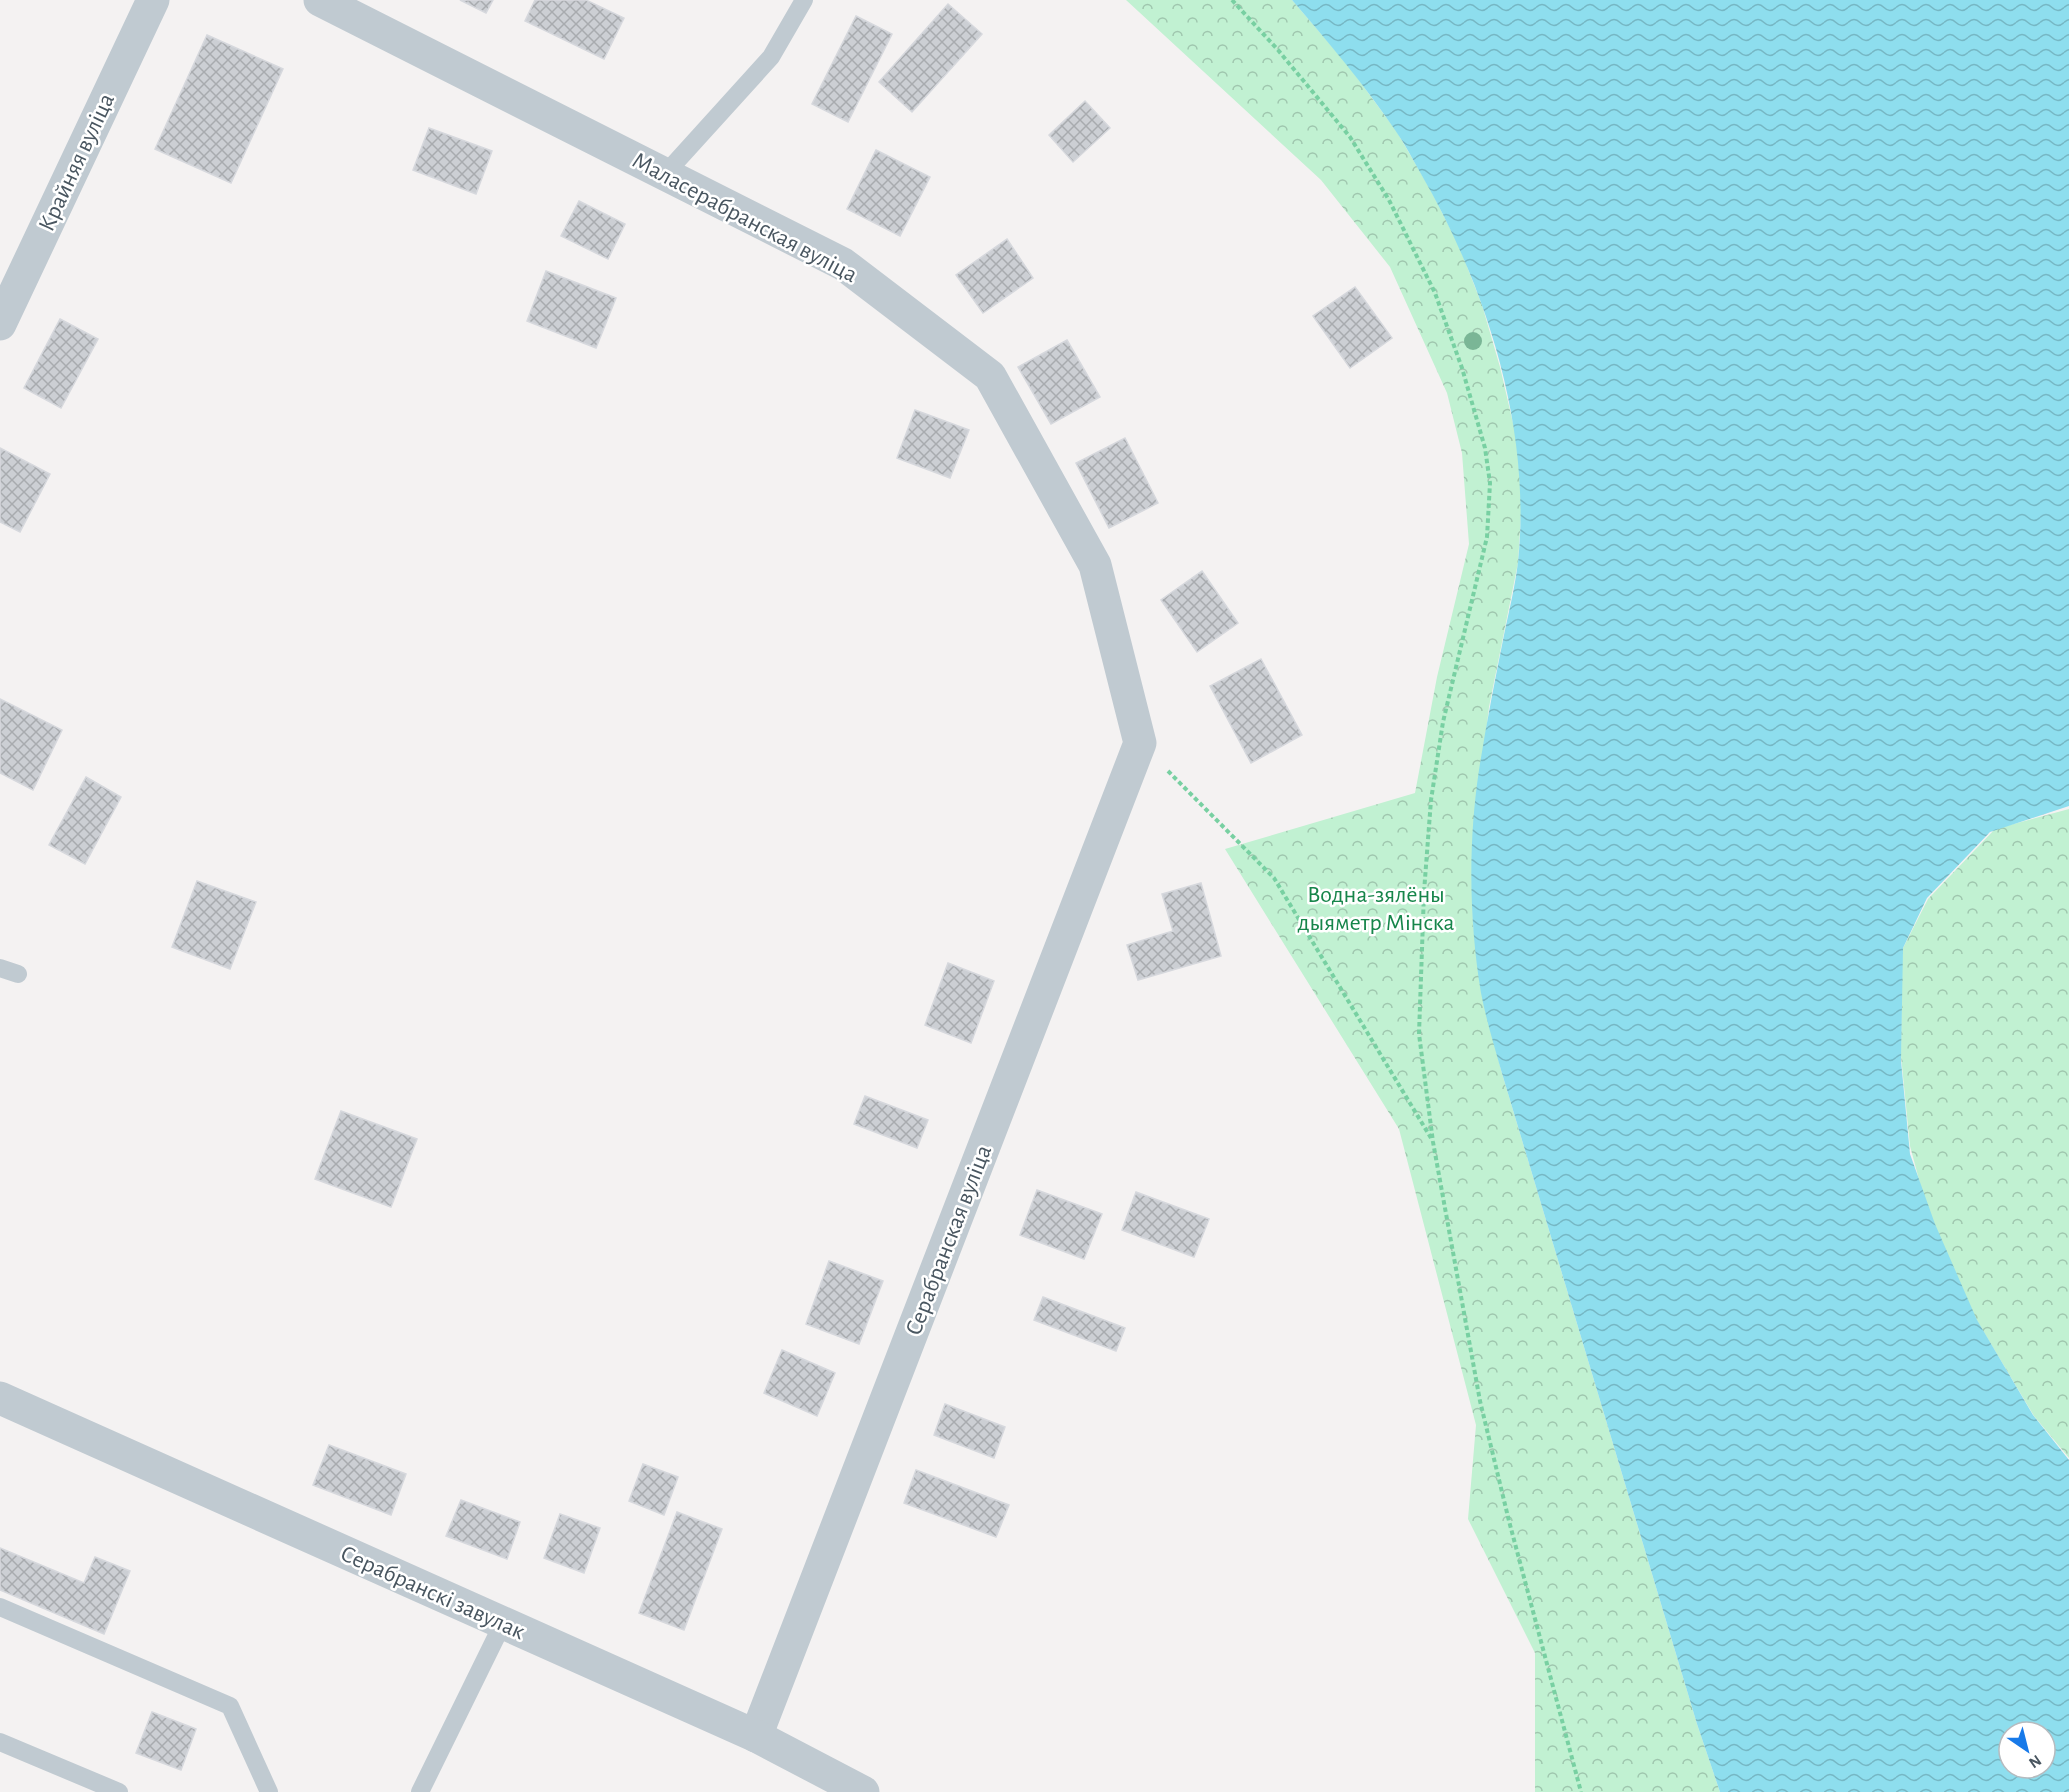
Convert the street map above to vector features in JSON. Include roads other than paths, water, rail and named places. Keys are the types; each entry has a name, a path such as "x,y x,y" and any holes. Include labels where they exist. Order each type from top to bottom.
{"street":[{"name":"Крайняя вуліца","path":"0,324 153,0"},
{"name":"Маласерабранская вуліца","path":"320,0 843,264 990,376 1095,565 1140,743"},
{"name":"Серабранская вуліца","path":"756,1736 1140,743"},
{"name":"Серабранскі завулак","path":"0,1398 756,1736 863,1792"}],"lane":[{"path":"665,174 771,57 804,0"},
{"path":"0,968 18,974"},
{"path":"0,1606 230,1706 269,1792"},
{"path":"420,1792 503,1623"},
{"path":"0,1742 119,1792"}],"water":[{"path":"1292,0 2069,0 2069,806 1990,832 1927,898 1903,948 1901,1061 1910,1154 1935,1224 1977,1320 2033,1415 2069,1460 2069,1792 1720,1792 1697,1724 1501,1070 1481,993 1472,910 1473,825 1479,770 1518,562 1521,512 1518,462 1511,411 1500,361 1484,312 1445,218 1399,135"}],"park label":[{"name":"Водна-зялёны дыяметр Мінска","path":"1376,908"}]}
